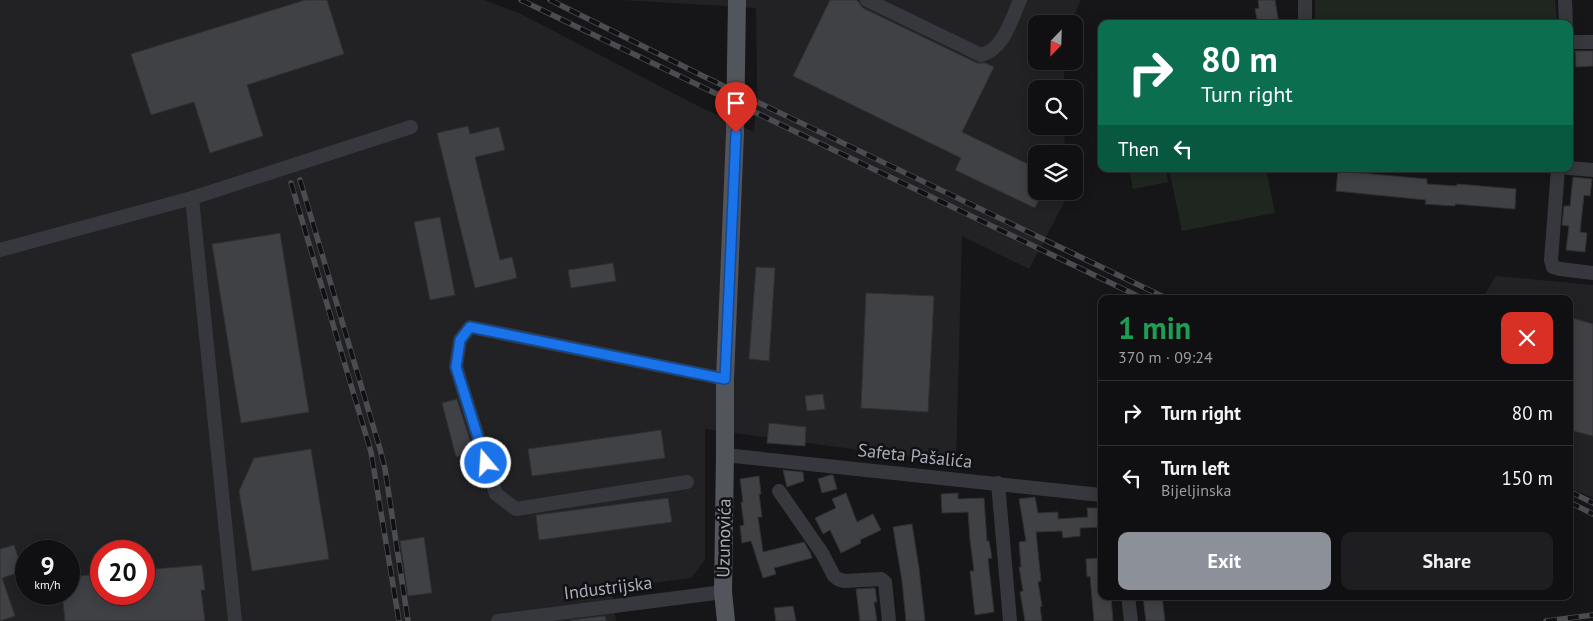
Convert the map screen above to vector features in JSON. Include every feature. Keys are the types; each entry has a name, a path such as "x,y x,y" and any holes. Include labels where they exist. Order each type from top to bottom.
{"main road":[{"name":"Uzunovića","path":"726,621 722,592 725,379 736,133 737,0"}],"street":[{"path":"867,0 980,55 989,53 1000,42 1020,0"},
{"path":"1305,20 1306,0"},
{"path":"1565,0 1566,20"},
{"path":"1573,42 1593,42"},
{"path":"0,250 192,198 411,127"},
{"path":"1573,168 1593,170"},
{"path":"1558,172 1551,260 1553,266 1560,269 1593,273"},
{"path":"192,198 235,621"},
{"path":"687,482 516,509 496,494 480,448 456,367 460,340 470,327 725,379"},
{"name":"Safeta Pašalića","path":"725,455 1098,495"},
{"path":"998,483 1010,621"},
{"path":"780,491 822,553 834,576 844,580 881,578 885,582 889,621"},
{"name":"Industrijska","path":"498,621 722,592"},
{"path":"1128,600 1131,621"}],"shaded area":[{"path":"0,0 484,0 519,13 700,107 754,132 757,89 756,8 622,0 1081,0 1074,15 1028,15 1028,70 1064,70 1064,80 1028,80 1028,135 1064,135 1065,145 1028,145 1028,200 1065,201 1029,269 962,236 956,463 705,429 705,560 691,578 612,588 616,621 0,621"},
{"path":"1315,0 1555,0 1557,20 1315,20"},
{"path":"1130,172 1166,172 1168,182 1133,189"},
{"path":"1170,172 1267,172 1275,213 1182,231"},
{"path":"1496,276 1593,285 1593,498 1573,489 1573,295 1484,295"}],"building":[{"path":"305,0 327,0 344,54 247,85 263,136 210,153 194,102 151,115 131,54"},
{"path":"830,0 857,0 863,8 977,63 985,63 994,67 962,132 1028,164 1028,200 1039,200 1035,208 955,170 961,158 793,76"},
{"path":"1258,0 1275,0 1278,20 1257,20 1255,9 1259,8"},
{"path":"1575,51 1593,51 1593,66 1576,67"},
{"path":"468,126 470,134 499,127 505,150 475,157 500,260 512,257 517,278 475,288 437,133"},
{"path":"1338,172 1427,179 1427,184 1457,186 1457,184 1516,189 1515,209 1455,204 1455,206 1425,204 1426,200 1336,191"},
{"path":"1573,177 1592,179 1590,196 1584,195 1580,232 1587,233 1585,252 1566,250 1569,226 1562,225 1564,206 1570,206"},
{"path":"440,217 455,295 430,300 414,222"},
{"path":"280,233 309,412 241,423 212,244"},
{"path":"613,263 616,281 571,288 568,270"},
{"path":"756,267 775,268 769,361 749,359"},
{"path":"866,293 934,296 928,412 861,408"},
{"path":"1573,318 1593,324 1593,436 1573,431"},
{"path":"823,394 825,409 807,411 805,396"},
{"path":"457,399 474,452 456,457 442,403"},
{"path":"769,423 806,427 805,446 767,443"},
{"path":"661,430 665,458 532,476 528,449"},
{"path":"311,449 329,559 252,571 239,491 254,458"},
{"path":"783,470 803,472 804,481 787,487"},
{"path":"833,475 837,489 822,493 818,479"},
{"path":"759,476 762,517 758,517 763,552 804,542 812,558 774,568 776,574 763,578 751,541 742,543 740,526 744,525 740,479"},
{"path":"846,493 857,522 873,514 881,530 860,540 861,543 841,553 830,530 823,534 815,518 836,508 832,499"},
{"path":"958,493 958,499 984,498 987,541 989,541 992,558 988,559 994,612 975,615 970,571 974,571 968,512 942,513 941,494"},
{"path":"1035,497 1038,513 1058,512 1058,519 1088,517 1087,508 1098,508 1098,527 1080,528 1080,536 1063,538 1062,531 1036,532 1041,581 1038,582 1042,606 1040,607 1042,621 1025,621 1020,592 1023,591 1019,567 1021,567 1019,542 1026,541 1019,499"},
{"path":"668,498 672,522 539,540 536,515"},
{"path":"912,524 925,621 906,621 902,581 893,527"},
{"path":"424,537 432,593 408,596 400,541"},
{"path":"14,545 15,548 15,574 2,578 15,616 0,621 0,549"},
{"path":"1098,558 1098,600 1111,600 1113,621 1094,621 1090,576 1087,577 1086,559"},
{"path":"202,565 205,590 201,590 205,621 65,621 63,605 80,605 80,576 90,575 90,605 155,605 155,569"},
{"path":"875,588 877,602 874,602 877,621 860,621 856,589"},
{"path":"1143,600 1162,600 1165,621 1146,621"},
{"path":"793,606 796,621 776,621 774,608"},
{"path":"605,616 606,621 571,621 571,620"}],"railway":[{"path":"521,0 1136,295"},
{"path":"550,0 703,76 1160,295"},
{"path":"300,180 385,469 408,621"},
{"path":"291,183 371,452 399,621"},
{"path":"1573,493 1593,503"},
{"path":"1573,504 1593,514"},
{"path":"1546,621 1593,615"}],"route":[{"path":"486,463 456,367 460,340 470,327 725,379 736,133"}]}
